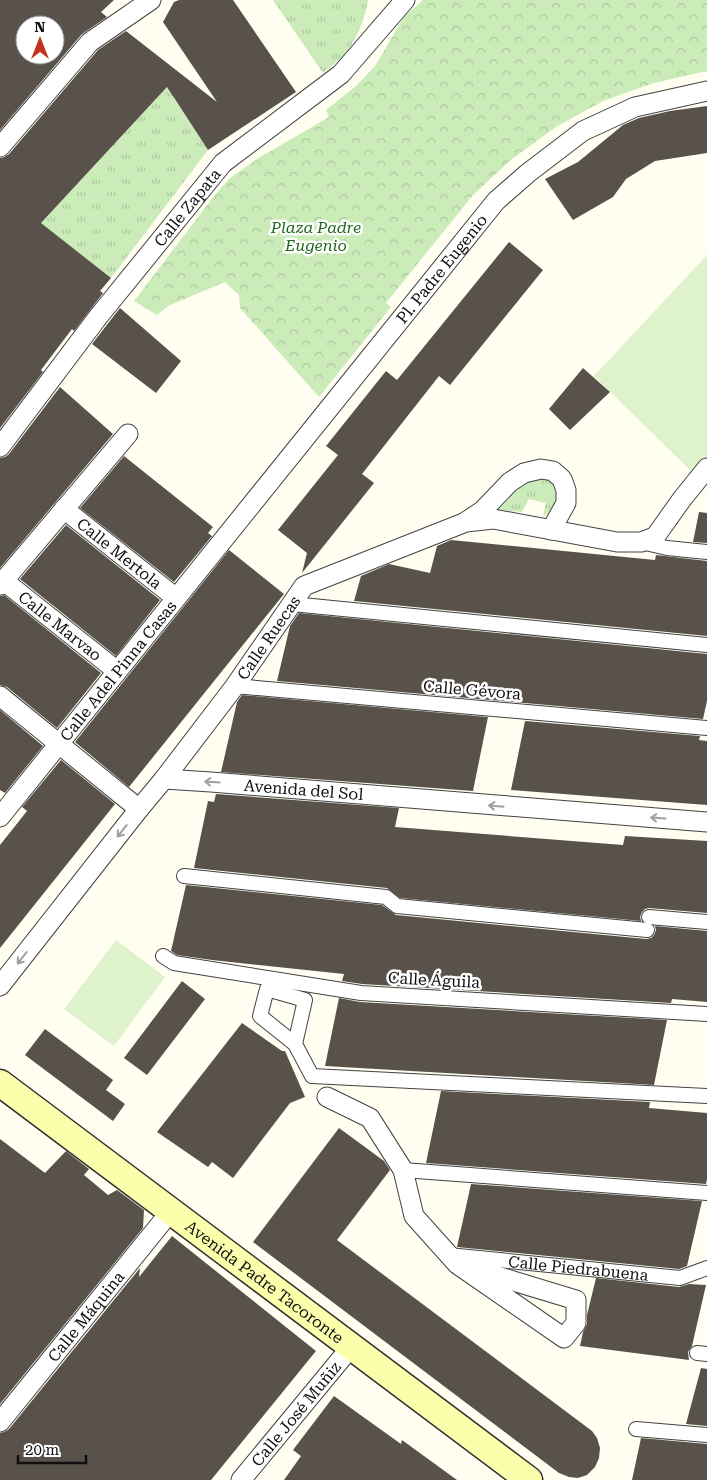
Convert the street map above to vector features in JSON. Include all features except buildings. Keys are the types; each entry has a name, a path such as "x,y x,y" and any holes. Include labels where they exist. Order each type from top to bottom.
{"main road":[{"name":"Avenida Padre Tacoronte","path":"0,1083 529,1480"}],"street":[{"path":"0,147 90,42 151,0"},
{"name":"Calle Zapata","path":"0,447 98,317 223,163 342,74 405,0"},
{"name":"Pl. Padre Eugenio","path":"234,526 496,201 528,173 583,131 635,107 707,91"},
{"path":"2,583 128,434"},
{"path":"641,542 655,537 707,468"},
{"name":"Calle Ruecas","path":"164,779 235,686 304,586 466,522 482,511 510,482 524,473 541,469 553,471 558,475 562,479 566,490 566,503 551,530"},
{"name":"Calle Mertola","path":"64,509 176,598"},
{"name":"Calle Ruecas","path":"466,522 493,519 617,542 641,542 667,548 707,552"},
{"name":"Calle Adel Pinna Casas","path":"0,817 234,526"},
{"name":"Calle Marvao","path":"2,583 117,671"},
{"path":"292,604 707,645"},
{"name":"Calle Gévora","path":"235,686 707,728"},
{"path":"0,696 139,809"},
{"path":"0,986 164,779"},
{"name":"Avenida del Sol","path":"164,779 707,822"},
{"path":"184,876 386,897 397,906 648,923 707,922"},
{"name":"Calle Águila","path":"163,956 174,962 361,993 707,1014"},
{"path":"295,1044 312,1076 707,1096"},
{"path":"327,1097 370,1118 404,1170 414,1216 453,1259"},
{"path":"404,1170 707,1193"},
{"name":"Calle Máquina","path":"0,1422 171,1211"},
{"name":"Calle Piedrabuena","path":"453,1259 680,1278 707,1268"},
{"name":"Calle Piedrabuena","path":"453,1259 576,1300 576,1323 564,1338 453,1259"},
{"name":"Calle José Muñiz","path":"241,1480 351,1346"},
{"path":"636,1429 707,1435"}],"green space":[{"path":"273,0 368,0 365,15 352,45 342,57 323,73"},
{"name":"Plaza Padre Eugenio","path":"423,0 707,0 707,71 654,83 603,101 556,127 512,159 473,195 386,303 391,307 319,397 240,308 239,295 225,282 168,306 157,315 134,301 214,196 230,178 257,159 329,117 326,110 356,86 375,66 404,17"},
{"path":"168,86 173,97 208,150 111,278 41,223"},
{"path":"707,255 707,458 693,473 594,376"},
{"path":"543,478 556,482 561,491 556,508 543,516 546,503 529,499 522,512 498,510 526,481"},
{"path":"116,940 165,977 114,1046 64,1009"}]}
